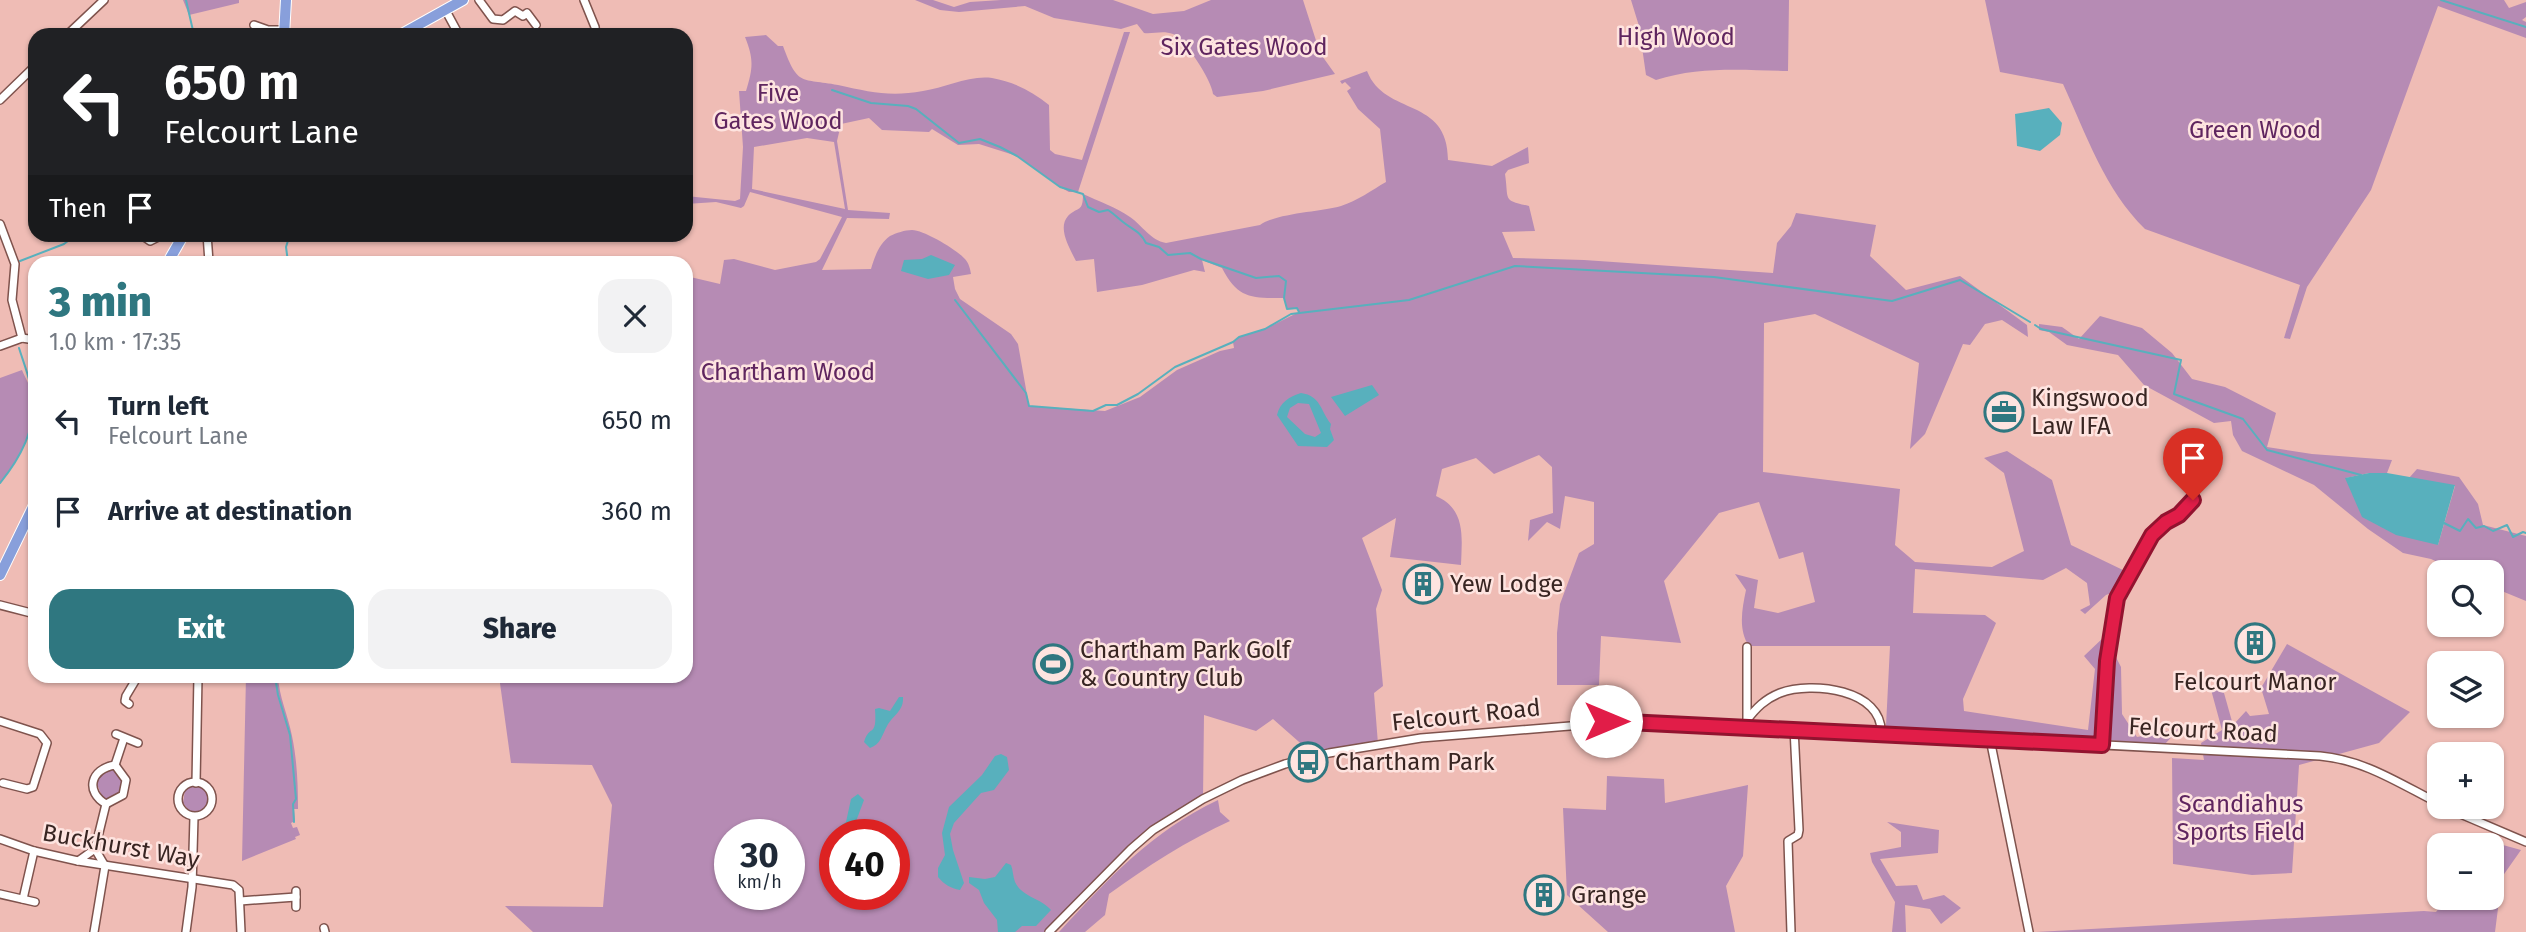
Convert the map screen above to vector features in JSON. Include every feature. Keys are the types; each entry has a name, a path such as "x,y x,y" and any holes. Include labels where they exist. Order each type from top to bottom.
{"highway":[{"path":"285,28 286,0"},
{"path":"413,28 464,0"},
{"path":"0,575 28,517"}],"street":[{"path":"74,28 104,0"},
{"path":"479,0 493,19 503,20 515,12 523,16 527,13 536,24"},
{"path":"584,0 594,28"},
{"path":"446,11 455,28"},
{"path":"254,25 262,28"},
{"path":"0,100 28,73"},
{"path":"0,224 15,264 12,300 22,338"},
{"path":"0,346 22,338 28,339"},
{"path":"2102,745 2107,661 2117,598 2152,535 2166,522 2179,515 2193,500"},
{"path":"0,605 28,612"},
{"path":"1746,647 1747,724"},
{"path":"128,704 125,696 133,683"},
{"path":"196,783 198,683"},
{"path":"1747,724 1758,705 1780,693 1799,688 1827,688 1857,698 1865,704 1878,718 1881,734"},
{"path":"0,721 40,734 44,737 46,750 32,792 3,783"},
{"name":"Felcourt Road","path":"1049,932 1110,869 1153,831 1222,789 1285,764 1329,753 1421,738 1631,721 1747,724 1881,734 2286,754 2343,759 2376,770 2427,798"},
{"path":"1791,932 1788,841 1798,835 1800,830 1794,728"},
{"path":"116,734 138,743"},
{"path":"115,765 124,738"},
{"path":"1990,739 2029,932"},
{"path":"106,804 101,802 93,789 96,773 100,769 115,765"},
{"path":"78,861 95,849 106,804 123,794 125,780 115,765"},
{"path":"196,783 206,787 212,797 210,808 202,815 194,817 181,808 179,796 183,788 196,783"},
{"path":"186,932 192,880 194,817"},
{"name":"Felcourt Road","path":"2472,819 2526,842"},
{"name":"Buckhurst Way","path":"0,839 34,851 78,861 237,887 240,901"},
{"path":"94,932 105,866 95,849"},
{"path":"23,899 34,851"},
{"path":"0,894 35,902"},
{"path":"241,932 240,901 296,894 296,908"}],"green space":[{"path":"183,0 239,0 239,3 189,15"},
{"name":"Six Gates Wood","path":"915,0 933,0 954,7 970,2 1001,0 1113,0 1153,14 1184,11 1211,0 1303,0 1320,53 1335,74 1263,91 1217,97 1197,61 1173,34 1144,33 1137,24 1121,29 1054,18 1025,6 959,12 940,10"},
{"name":"High Wood","path":"1631,0 1789,0 1788,71 1705,71 1656,80 1646,75 1639,26"},
{"name":"Green Wood","path":"1985,0 2504,0 2509,8 2526,2 2526,17 2522,20 2526,22 2526,38 2438,6 2371,190 2307,287 2290,339 2284,338 2300,285 2145,229 2131,214 2108,179 2063,84 2000,72"},
{"path":"1124,32 1130,32 1078,192 1069,192 1060,187 1017,156 979,144 958,145 932,129 929,132 882,130 869,118 841,124 837,141 848,210 890,213 889,219 847,218 822,270 871,269 883,243 890,236 901,232 912,230 932,237 955,251 968,264 971,274 953,277 960,299 1011,334 1018,344 1029,406 1105,411 1140,397 1177,370 1220,351 1234,348 1233,342 1239,337 1265,329 1299,312 1297,308 1287,309 1284,298 1247,295 1234,286 1222,268 1202,260 1205,272 1194,270 1142,285 1097,292 1094,259 1076,261 1064,232 1068,216 1081,207 1083,194 1125,213 1151,236 1166,243 1260,225 1277,218 1347,204 1386,182 1380,129 1358,109 1347,91 1351,88 1340,81 1367,71 1387,95 1427,116 1438,126 1445,140 1448,160 1492,166 1528,147 1529,163 1508,170 1505,174 1508,198 1529,206 1535,231 1502,232 1513,258 1773,273 1777,243 1791,226 1796,213 1876,225 1870,256 1906,290 1960,276 2027,325 2028,337 2002,320 1985,324 1970,345 1963,344 1925,434 1910,449 1919,363 1815,314 1764,323 1763,472 1900,489 1895,545 1915,562 1992,567 2024,551 2004,473 1984,458 2007,451 2052,480 2071,545 2125,571 2143,554 2145,558 2134,575 2123,603 2114,592 2106,595 2085,614 2080,610 2090,605 2087,583 2066,568 2043,580 1915,569 1913,613 1985,615 1996,623 1963,699 1964,711 2088,730 2095,669 2084,656 2105,636 2121,667 2122,714 2137,737 2179,729 2165,744 1886,726 1890,646 1749,646 1742,626 1746,590 1735,574 1758,580 1754,608 1778,613 1815,602 1803,552 1779,559 1759,502 1719,513 1664,581 1681,643 1601,636 1599,685 1557,685 1560,604 1579,553 1594,544 1594,502 1565,496 1560,529 1547,522 1528,541 1530,520 1553,513 1552,467 1539,455 1494,474 1476,458 1442,469 1436,496 1453,508 1457,516 1461,534 1461,565 1390,557 1396,518 1362,538 1382,590 1376,609 1383,686 1374,693 1378,744 1315,756 1273,719 1256,731 1204,715 1203,799 1153,830 1049,932 533,932 505,906 603,907 612,805 592,765 511,763 500,683 693,683 693,278 720,284 724,260 734,259 775,270 816,262 842,217 750,192 741,208 716,202 693,204 693,197 735,201 740,199 743,147 739,91 746,91 751,64 745,37 766,35 778,46 783,46 797,75 802,78 870,92 911,93 983,78 1015,85 1049,105 1050,150 1055,154 1082,160","holes":["807,138 834,142 845,209 752,189 754,147"]},
{"path":"2100,316 2142,328 2172,353 2192,379 2225,387 2276,413 2267,447 2312,454 2392,460 2387,473 2369,473 2346,478 2438,545 2455,486 2409,478 2417,469 2459,477 2478,504 2483,525 2526,536 2526,601 2504,592 2504,560 2433,560 2403,553 2368,529 2314,485 2242,451 2233,435 2231,421 2214,423 2144,385 2118,355 2067,345 2049,332 2039,330 2039,324 2062,327 2079,339"},
{"path":"22,370 28,384 28,434 19,455 0,483 0,378"},
{"name":"Scandiahus Sports Field","path":"2287,644 2410,712 2379,743 2299,765 2292,873 2252,875 2173,864 2172,758 2204,760 2201,743 2222,730 2210,686 2224,693 2233,725 2246,711 2250,716 2269,714 2261,688"},
{"path":"246,683 279,683 296,763 298,809 294,809 295,821 291,823 293,828 297,827 300,835 242,861"},
{"path":"112,768 123,776 122,791 109,801 103,799 97,784 102,771"},
{"path":"1607,776 1664,779 1665,803 1748,785 1743,856 1726,886 1735,932 1608,932 1567,895 1563,808 1606,810"},
{"path":"199,784 209,794 207,806 197,814 189,811 183,803 185,790"},
{"path":"1218,800 1220,812 1230,821 1168,854 1109,894 1105,915 1085,932 1059,932 1113,875 1152,841 1194,812"},
{"path":"1887,822 1939,830 1938,853 1880,859 1896,886 1917,885 1923,900 1944,895 1961,908 1941,924 1930,909 1905,905 1906,932 1892,932 1895,902 1872,862 1870,853 1901,847 1901,832"},
{"path":"2504,845 2521,850 2504,874"},
{"path":"2498,910 2495,932 2036,932 2424,911"}],"water":[{"path":"2049,108 2062,123 2060,135 2040,151 2017,146 2015,114"},
{"path":"931,255 955,265 949,275 928,279 901,271 904,260 922,259"},
{"path":"1372,385 1379,395 1345,416 1331,397"},
{"path":"1301,393 1313,397 1331,424 1334,440 1327,447 1298,446 1277,415 1283,403","holes":["1298,403 1309,404 1321,433 1315,437 1305,434 1287,417 1290,408"]},
{"path":"2369,473 2387,473 2455,485 2438,545 2396,535 2362,517 2345,478"},
{"path":"899,697 903,697 900,709 889,722 879,742 870,748 864,742 874,728 875,709 890,711"},
{"path":"1001,754 1007,757 1009,770 994,790 981,793 954,823 950,834 964,883 960,890 953,888 938,877 938,868 945,855 942,833 949,807 982,775 995,756"},
{"path":"858,794 864,800 857,819 847,819 851,799"},
{"path":"1006,863 1011,865 1018,887 1051,910 1036,926 1022,926 1015,932 998,932 997,920 984,903 979,890 969,883 969,877 995,877"}],"waterway":[{"path":"186,0 192,28"},
{"path":"2441,0 2526,27"},
{"path":"832,90 871,103 916,109 959,143 980,139 1000,147 1060,187 1083,194 1088,207 1099,212 1108,210 1139,233 1146,243 1159,247 1168,255 1190,253 1256,278 1279,276 1286,281 1284,298 1287,309 1297,308 1299,312"},
{"path":"33,256 67,242"},
{"path":"287,256 288,242"},
{"path":"20,261 28,258"},
{"path":"955,300 1026,393 1029,406 1093,411 1106,405 1117,405 1138,394 1175,367 1239,337 1265,329 1291,314 1409,300 1515,266 1714,277 1892,301 1960,280 2030,322"},
{"path":"2035,325 2041,329 2181,360 2174,394 2243,419 2267,450 2361,475"},
{"path":"19,348 28,377"},
{"path":"0,483 13,465 28,435"},
{"path":"2444,523 2460,531 2468,519 2476,528 2484,526 2493,531 2507,525 2513,537 2526,533"},
{"path":"276,683 290,735 296,799 293,804 294,822"}],"place":[{"name":"Kingswood Law IFA","path":"2004,412"},
{"name":"Yew Lodge","path":"1423,584"},
{"name":"Felcourt Manor","path":"2255,643"},
{"name":"Chartham Park Golf & Country Club","path":"1053,664"},
{"name":"Chartham Park","path":"1308,762"},
{"name":"Grange","path":"1544,895"}],"route":[{"path":"1606,721 2102,745 2107,661 2117,598 2152,535 2166,522 2179,515 2193,500"}],"park label":[{"name":"Five Gates Wood","path":"778,107"},
{"name":"Chartham Wood","path":"788,372"}]}
